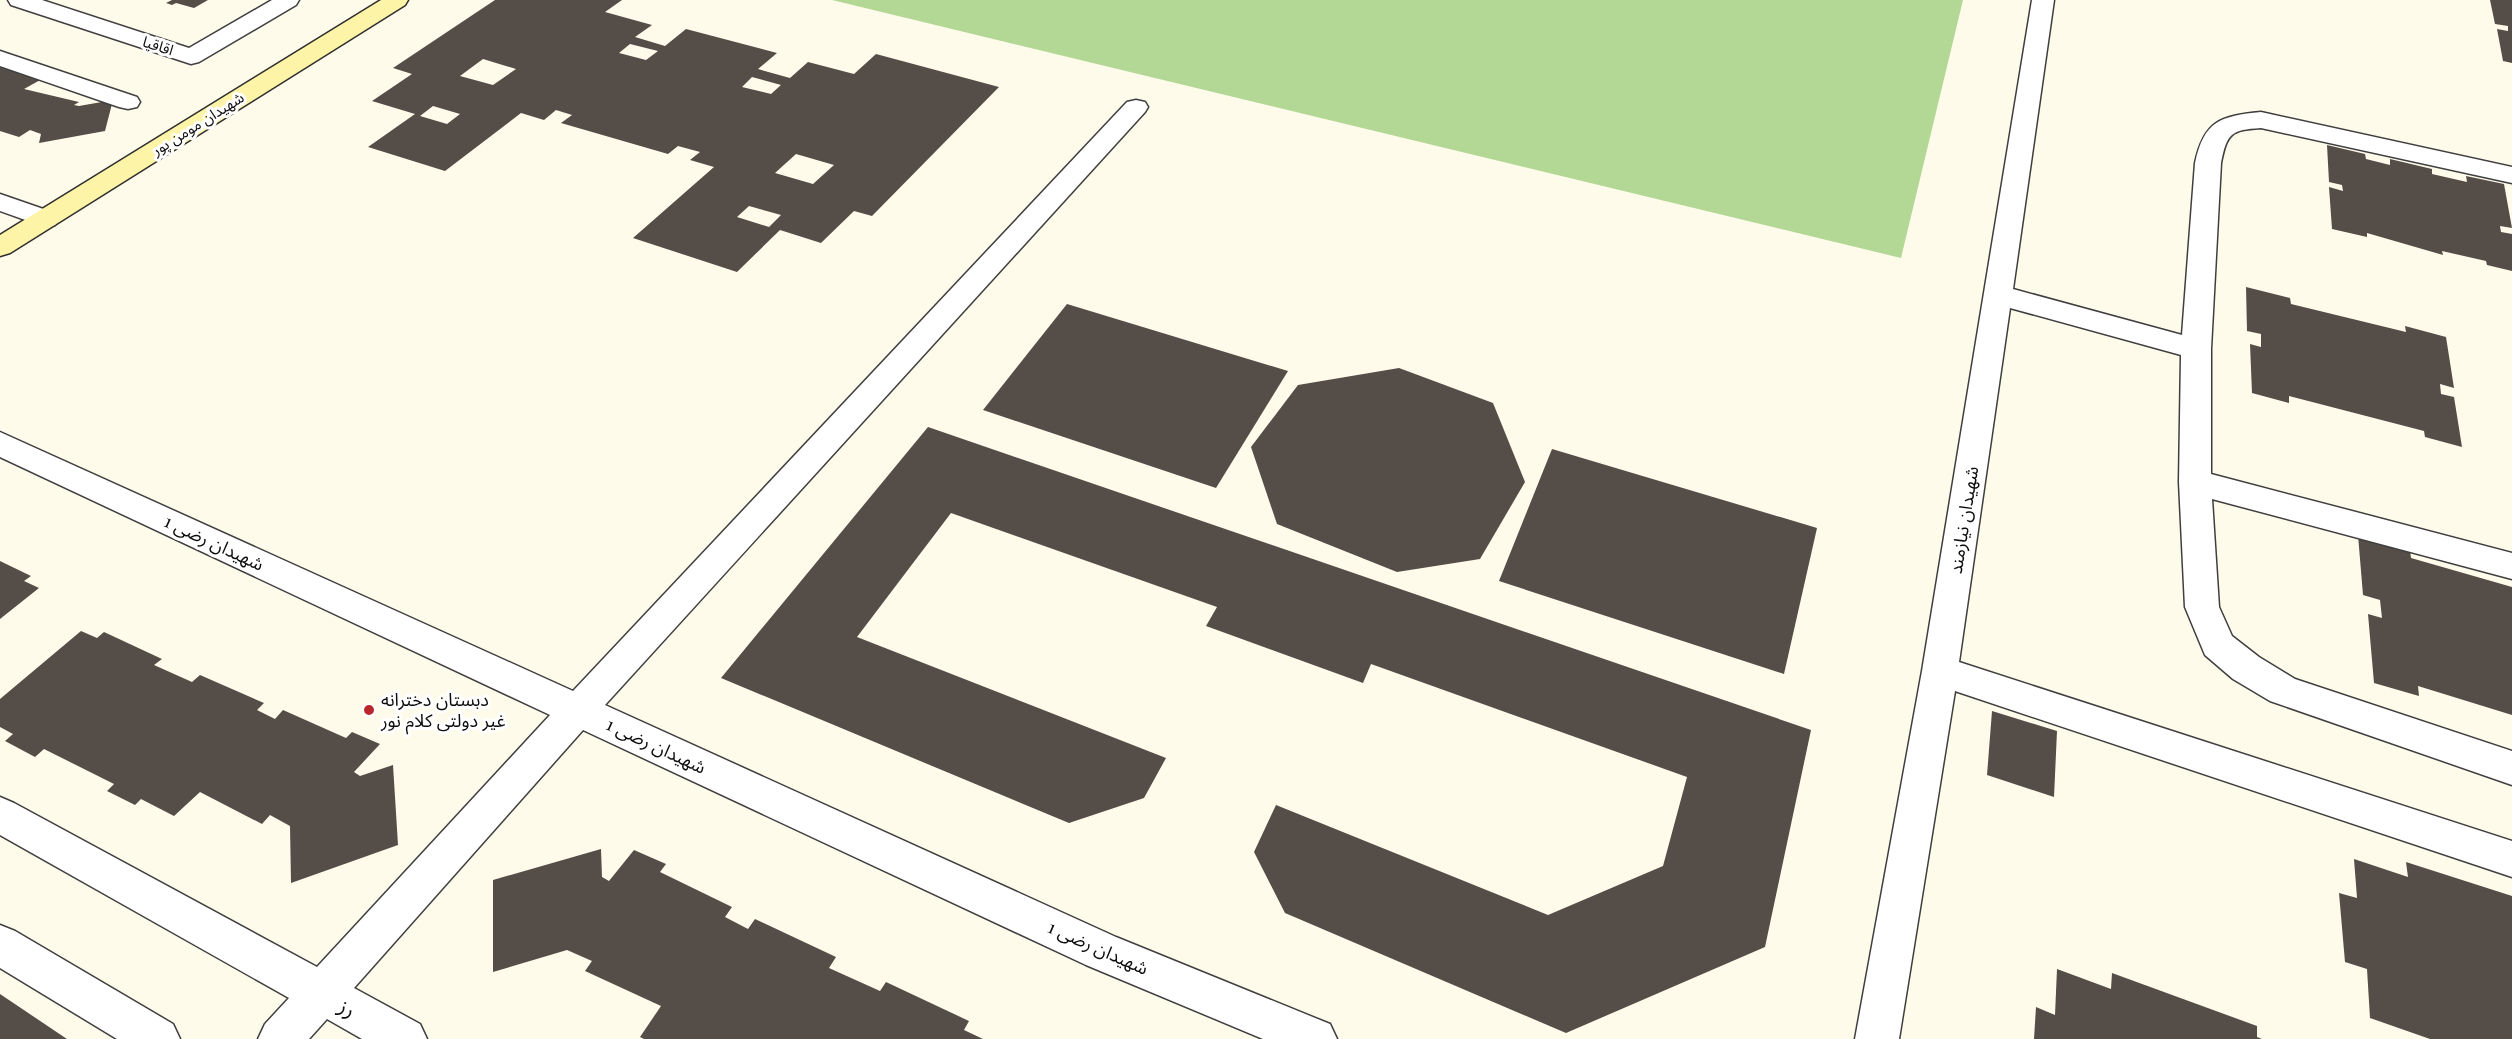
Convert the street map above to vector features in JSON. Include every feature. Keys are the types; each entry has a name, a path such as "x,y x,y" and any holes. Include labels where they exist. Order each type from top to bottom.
{"street":[{"name":"اقاقیا","path":"20,0 191,57 288,0"},
{"name":"شهیدان مومن پور","path":"0,247 397,0"},
{"name":"شهیدان نیازمند","path":"1877,1039 1940,671 2043,0"},
{"path":"0,58 128,102"},
{"path":"280,1039 578,710 1136,107"},
{"path":"2512,175 2261,120 2230,122 2216,135 2208,163 2196,349 2195,482 2202,607 2218,645 2246,668 2283,690 2512,768"},
{"path":"0,202 45,219"},
{"path":"1999,295 2196,349"},
{"name":"شهیدان رضی 1","path":"0,444 1101,951 1315,1039"},
{"path":"2195,482 2512,566"},
{"path":"1940,671 2512,859"},
{"name":"رز","path":"0,815 405,1039"},
{"path":"0,945 158,1039"}],"green space":[{"path":"832,0 1963,0 1901,258"}],"building":[{"path":"172,0 208,0 194,8 166,3"},
{"path":"495,0 622,0 605,12 652,25 635,37 665,46 686,29 777,53 758,69 790,78 808,62 854,74 876,54 999,87 872,216 854,211 821,243 780,230 737,272 633,238 714,167 690,160 700,152 678,146 668,154 561,123 572,115 556,110 544,120 521,113 445,171 368,147 415,114 372,101 412,74 393,68","holes":["630,44 658,51 646,60 619,53","483,59 516,69 493,85 460,76","752,77 781,85 771,94 742,87","433,106 460,114 447,124 420,116","796,154 834,165 813,184 775,173","749,206 781,215 769,227 737,217"]},
{"path":"2490,0 2512,0 2512,63 2503,61 2497,29 2508,31 2508,26 2495,24"},
{"path":"0,64 42,79 24,89 79,102 74,105 113,100 105,131 39,143 41,134 30,130 19,137 0,131"},
{"path":"2327,145 2365,154 2366,159 2390,165 2390,159 2432,169 2432,174 2467,182 2466,176 2504,184 2512,228 2500,226 2501,232 2512,234 2512,271 2487,265 2486,261 2442,251 2443,255 2367,233 2367,237 2332,229 2329,187 2343,191 2342,185 2329,182"},
{"path":"2246,287 2290,298 2291,304 2406,332 2405,326 2446,337 2454,388 2440,384 2441,394 2454,397 2462,447 2425,437 2424,431 2289,396 2289,403 2252,393 2250,344 2261,347 2261,334 2247,331"},
{"path":"1067,304 1288,371 1216,488 983,410"},
{"path":"1399,368 1493,403 1525,482 1480,559 1397,572 1277,524 1251,447 1298,385"},
{"path":"928,427 1811,730 1765,947 1566,1033 1285,913 1254,852 1276,805 1548,915 1663,866 1687,777 1371,664 1363,683 1206,626 1217,607 951,513 857,637 1166,758 1144,798 1069,823 721,678"},
{"path":"1552,449 1817,528 1784,674 1499,581"},
{"path":"2358,535 2410,550 2411,558 2512,587 2512,715 2418,686 2419,696 2374,683 2368,614 2382,618 2380,600 2363,595"},
{"path":"0,561 31,576 24,581 39,588 0,619"},
{"path":"81,631 97,638 104,632 162,659 154,665 192,682 200,675 264,703 257,710 275,719 283,710 346,738 352,732 380,744 354,772 360,776 393,765 398,845 291,883 290,826 270,815 262,824 200,792 174,816 141,799 135,805 107,791 114,784 44,749 35,757 5,741 13,734 0,727 0,699"},
{"path":"1992,711 2057,731 2054,797 1987,775"},
{"path":"601,849 602,877 609,881 634,850 666,864 660,872 732,907 725,917 748,929 755,919 836,957 829,968 880,991 886,982 969,1021 964,1030 983,1039 644,1039 640,1037 661,1006 585,971 592,961 567,950 493,972 493,880"},
{"path":"2354,859 2408,877 2406,862 2512,896 2512,1039 2430,1039 2370,1018 2367,969 2345,962 2339,893 2357,898"},
{"path":"2057,969 2111,989 2112,973 2257,1026 2257,1037 2262,1039 2034,1039 2036,1007 2055,1015"},
{"path":"0,994 67,1039 0,1039"}],"place":[{"name":"دبستان دخترانه غیر دولتی کلام نور","path":"369,710"}]}
